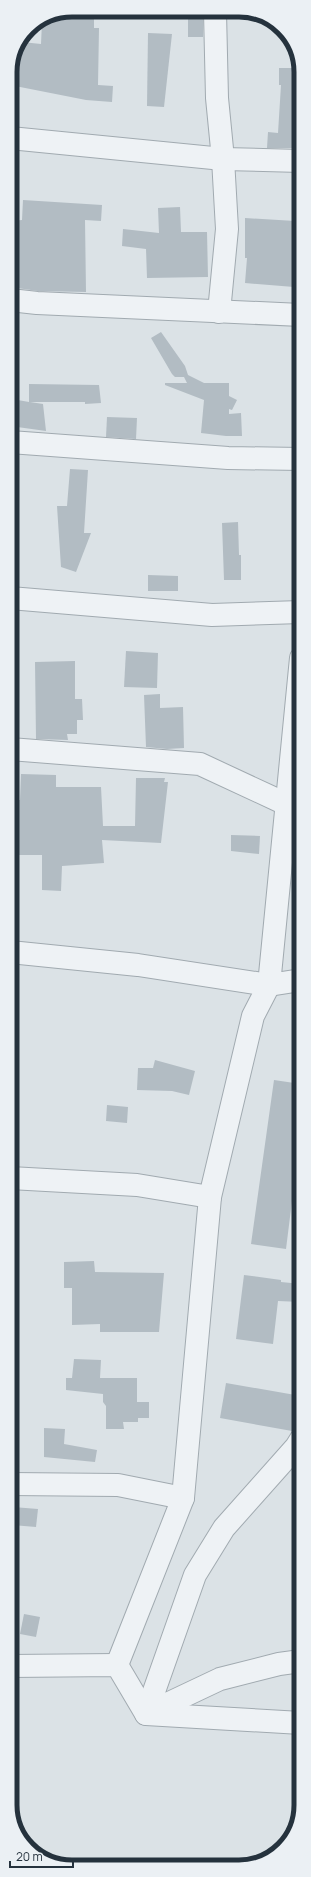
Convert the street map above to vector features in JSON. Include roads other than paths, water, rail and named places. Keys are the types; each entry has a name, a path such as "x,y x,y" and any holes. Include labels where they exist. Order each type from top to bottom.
{"street":[{"path":"215,17 217,98 223,159 227,230 220,312"},
{"path":"17,139 223,159 294,161"},
{"path":"17,301 37,303 294,315"},
{"path":"17,443 228,458 294,459"},
{"path":"17,599 212,615 294,612"},
{"path":"117,1665 183,1498 210,1197 253,1016 269,985 294,726"},
{"path":"17,750 200,764 286,804"},
{"path":"17,953 138,965 269,985 294,981"},
{"path":"17,1178 137,1185 210,1197"},
{"path":"146,1714 195,1574 224,1528 294,1449"},
{"path":"17,1484 118,1485 183,1498"},
{"path":"146,1714 220,1679 279,1664 294,1662"},
{"path":"117,1665 146,1714"},
{"path":"17,1666 117,1665"},
{"path":"146,1714 294,1723"}]}
